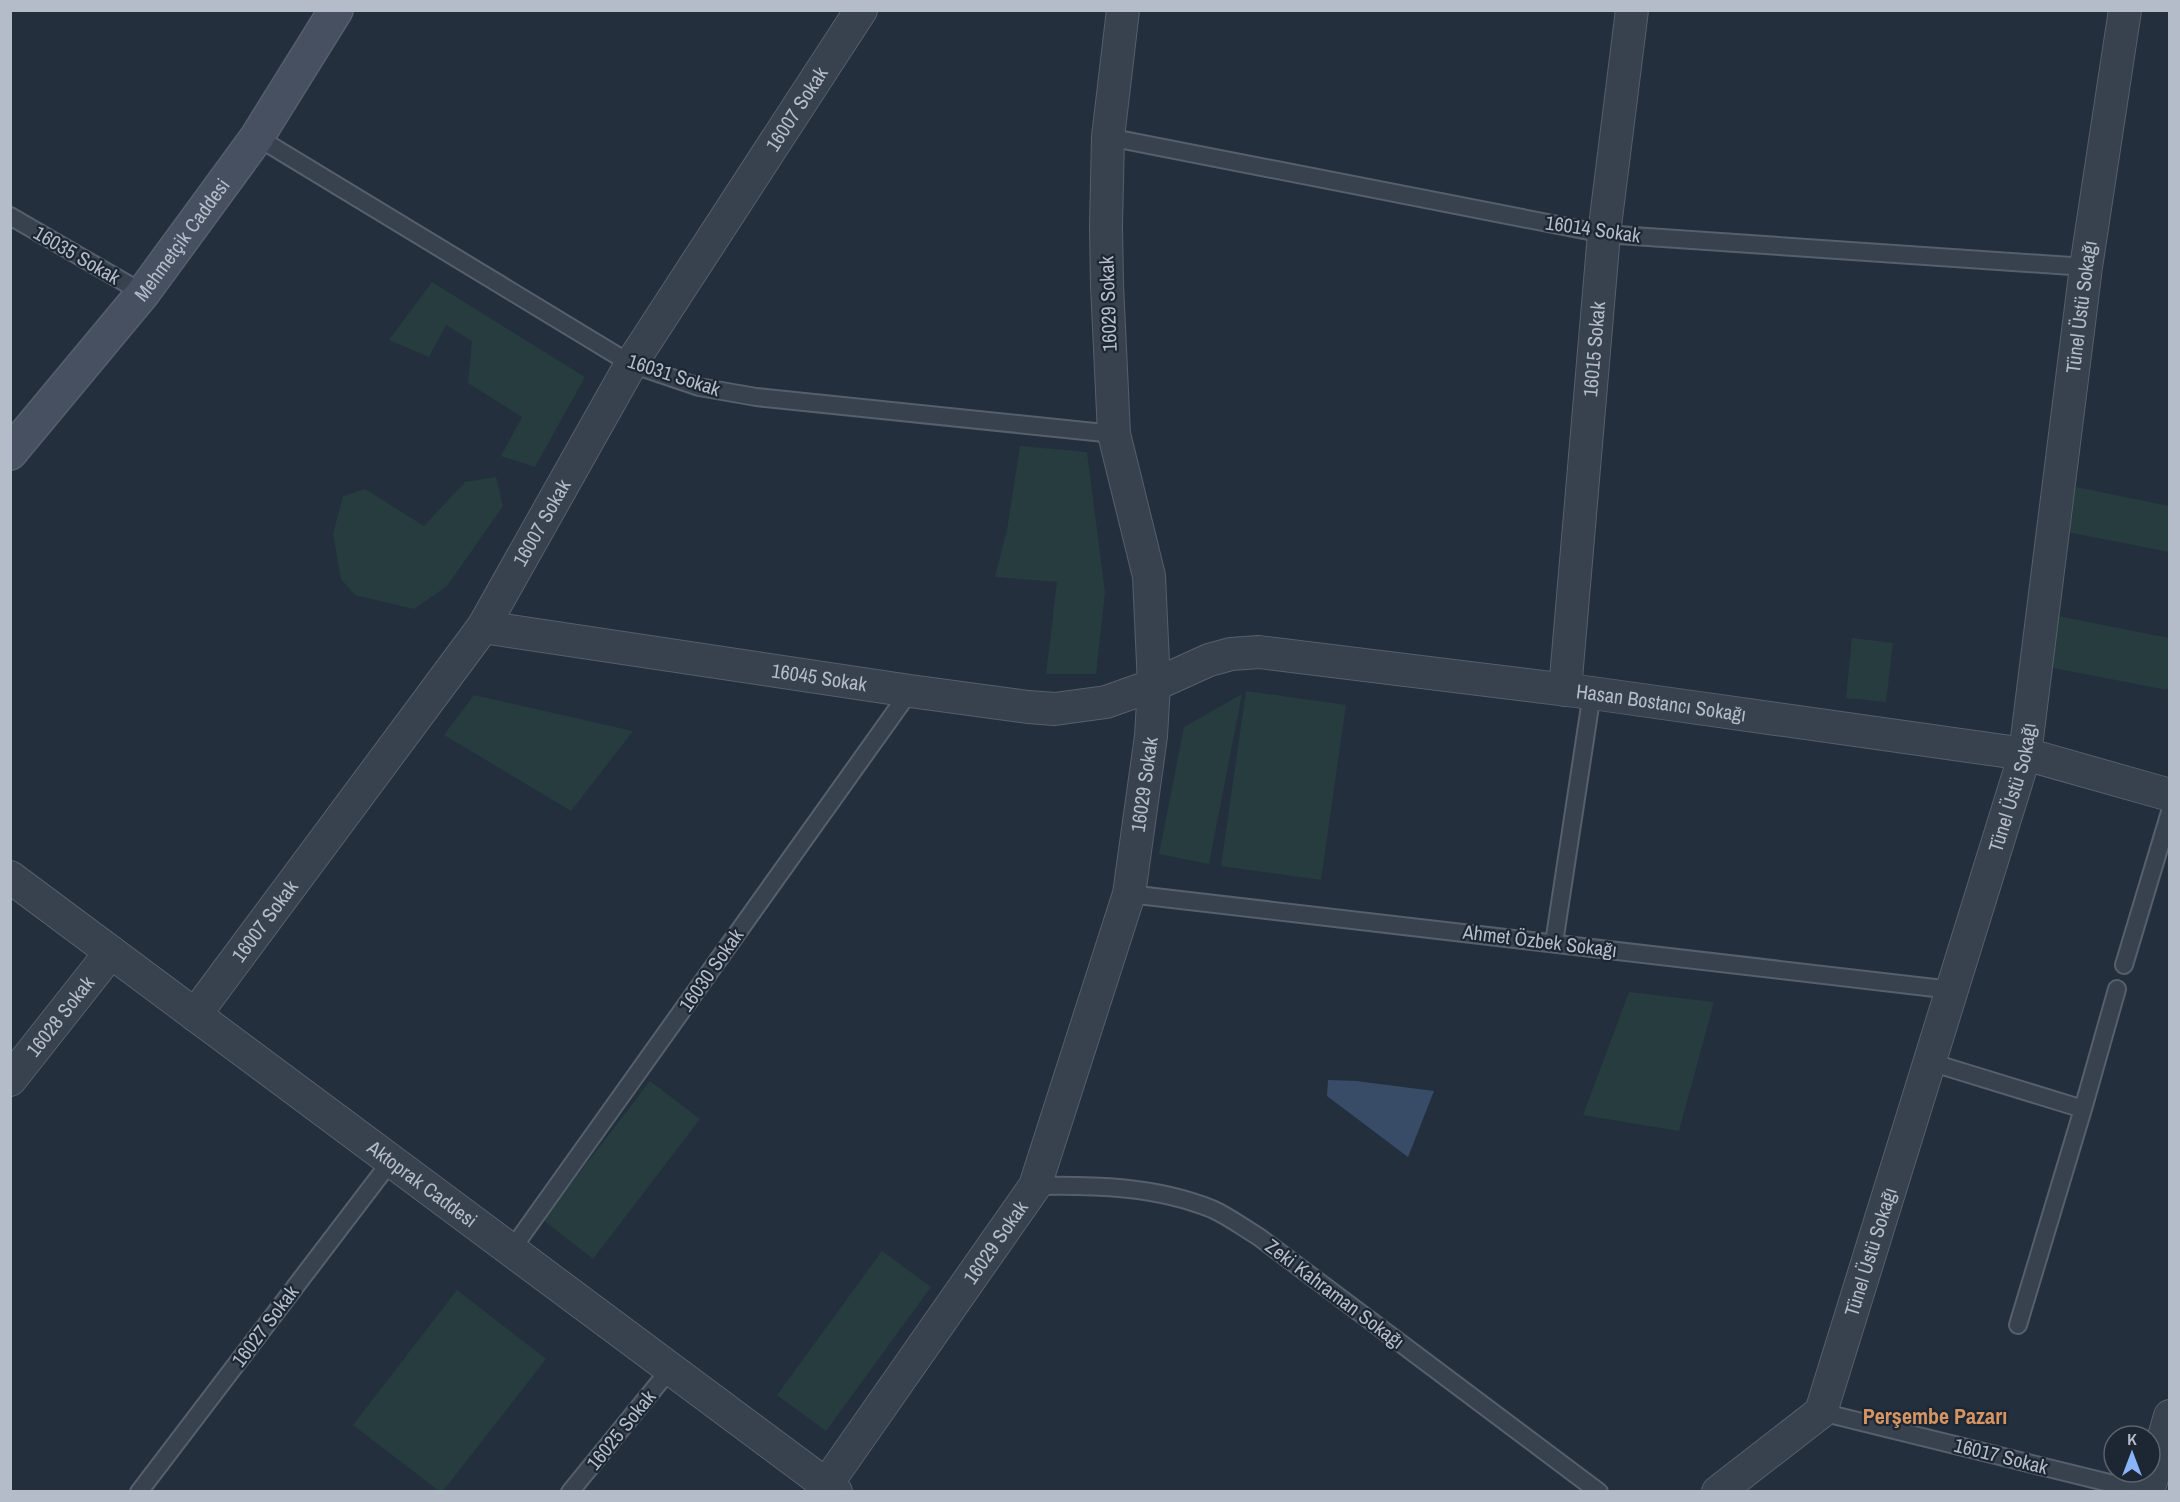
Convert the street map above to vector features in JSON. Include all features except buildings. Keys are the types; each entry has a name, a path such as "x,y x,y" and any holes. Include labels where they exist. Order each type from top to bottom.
{"main road":[{"name":"Mehmetçik Caddesi","path":"10,453 144,293 257,137 333,11"}],"street":[{"name":"16007 Sokak","path":"195,1015 483,627 631,364 861,10"},
{"name":"16029 Sokak","path":"831,1488 1035,1186 1128,894 1151,736 1154,686 1149,576 1114,434 1107,285 1108,137 1123,10"},
{"name":"16015 Sokak","path":"1578,692 1604,234 1632,10"},
{"name":"Tünel Üstü Sokağı","path":"1821,1412 2025,754 2086,267 2125,10"},
{"name":"16045 Sokak","path":"483,627 1028,707 1055,709 1106,702 1154,686"},
{"name":"Hasan Bostancı Sokağı","path":"1154,686 1209,660 1231,654 1259,652 1578,692 2025,754 2169,795"},
{"name":"Aktoprak Caddesi","path":"10,877 831,1488"},
{"name":"16028 Sokak","path":"10,1080 111,952"},
{"path":"1718,1491 1821,1412"},
{"path":"2147,1491 2169,1416"}],"lane":[{"name":"16031 Sokak","path":"257,137 631,364 699,387 756,397 1114,434"},
{"name":"16014 Sokak","path":"1108,137 1604,234 2086,267"},
{"name":"16035 Sokak","path":"10,216 144,293"},
{"name":"16030 Sokak","path":"512,1249 909,691"},
{"path":"1554,943 1578,692"},
{"path":"2124,965 2169,812"},
{"name":"Ahmet Özbek Sokağı","path":"1128,894 1952,990"},
{"path":"2018,1325 2117,989"},
{"path":"1930,1062 2083,1109"},
{"name":"16027 Sokak","path":"139,1491 391,1161"},
{"name":"Zeki Kahraman Sokağı","path":"1035,1186 1096,1185 1155,1192 1212,1210 1259,1237 1599,1491"},
{"name":"16025 Sokak","path":"570,1491 671,1368"},
{"name":"16017 Sokak","path":"1821,1412 2147,1491"}],"green space":[{"path":"432,282 585,377 535,467 501,456 522,417 468,383 472,341 446,325 429,357 389,340"},
{"path":"1020,446 1087,452 1105,592 1096,674 1046,674 1057,582 995,577 1007,530"},
{"path":"496,477 503,506 447,586 414,609 355,595 341,579 333,534 343,496 365,489 424,526 465,482"},
{"path":"2076,487 2169,506 2169,552 2067,532"},
{"path":"2053,615 2169,638 2170,679 2167,690 2043,666"},
{"path":"1852,638 1893,643 1886,702 1846,698"},
{"path":"1246,691 1346,705 1321,880 1221,866"},
{"path":"1242,694 1209,864 1159,854 1184,727"},
{"path":"474,695 633,731 571,811 444,735"},
{"path":"1629,992 1714,1002 1679,1131 1583,1115"},
{"path":"650,1081 700,1119 593,1259 543,1220"},
{"path":"882,1251 931,1287 826,1431 777,1395"},
{"path":"457,1290 546,1359 443,1491 439,1491 353,1425"}],"water":[{"path":"1328,1080 1356,1081 1434,1091 1408,1157 1327,1096"}],"district":[{"name":"Perşembe Pazarı","path":"1935,1416"}]}
